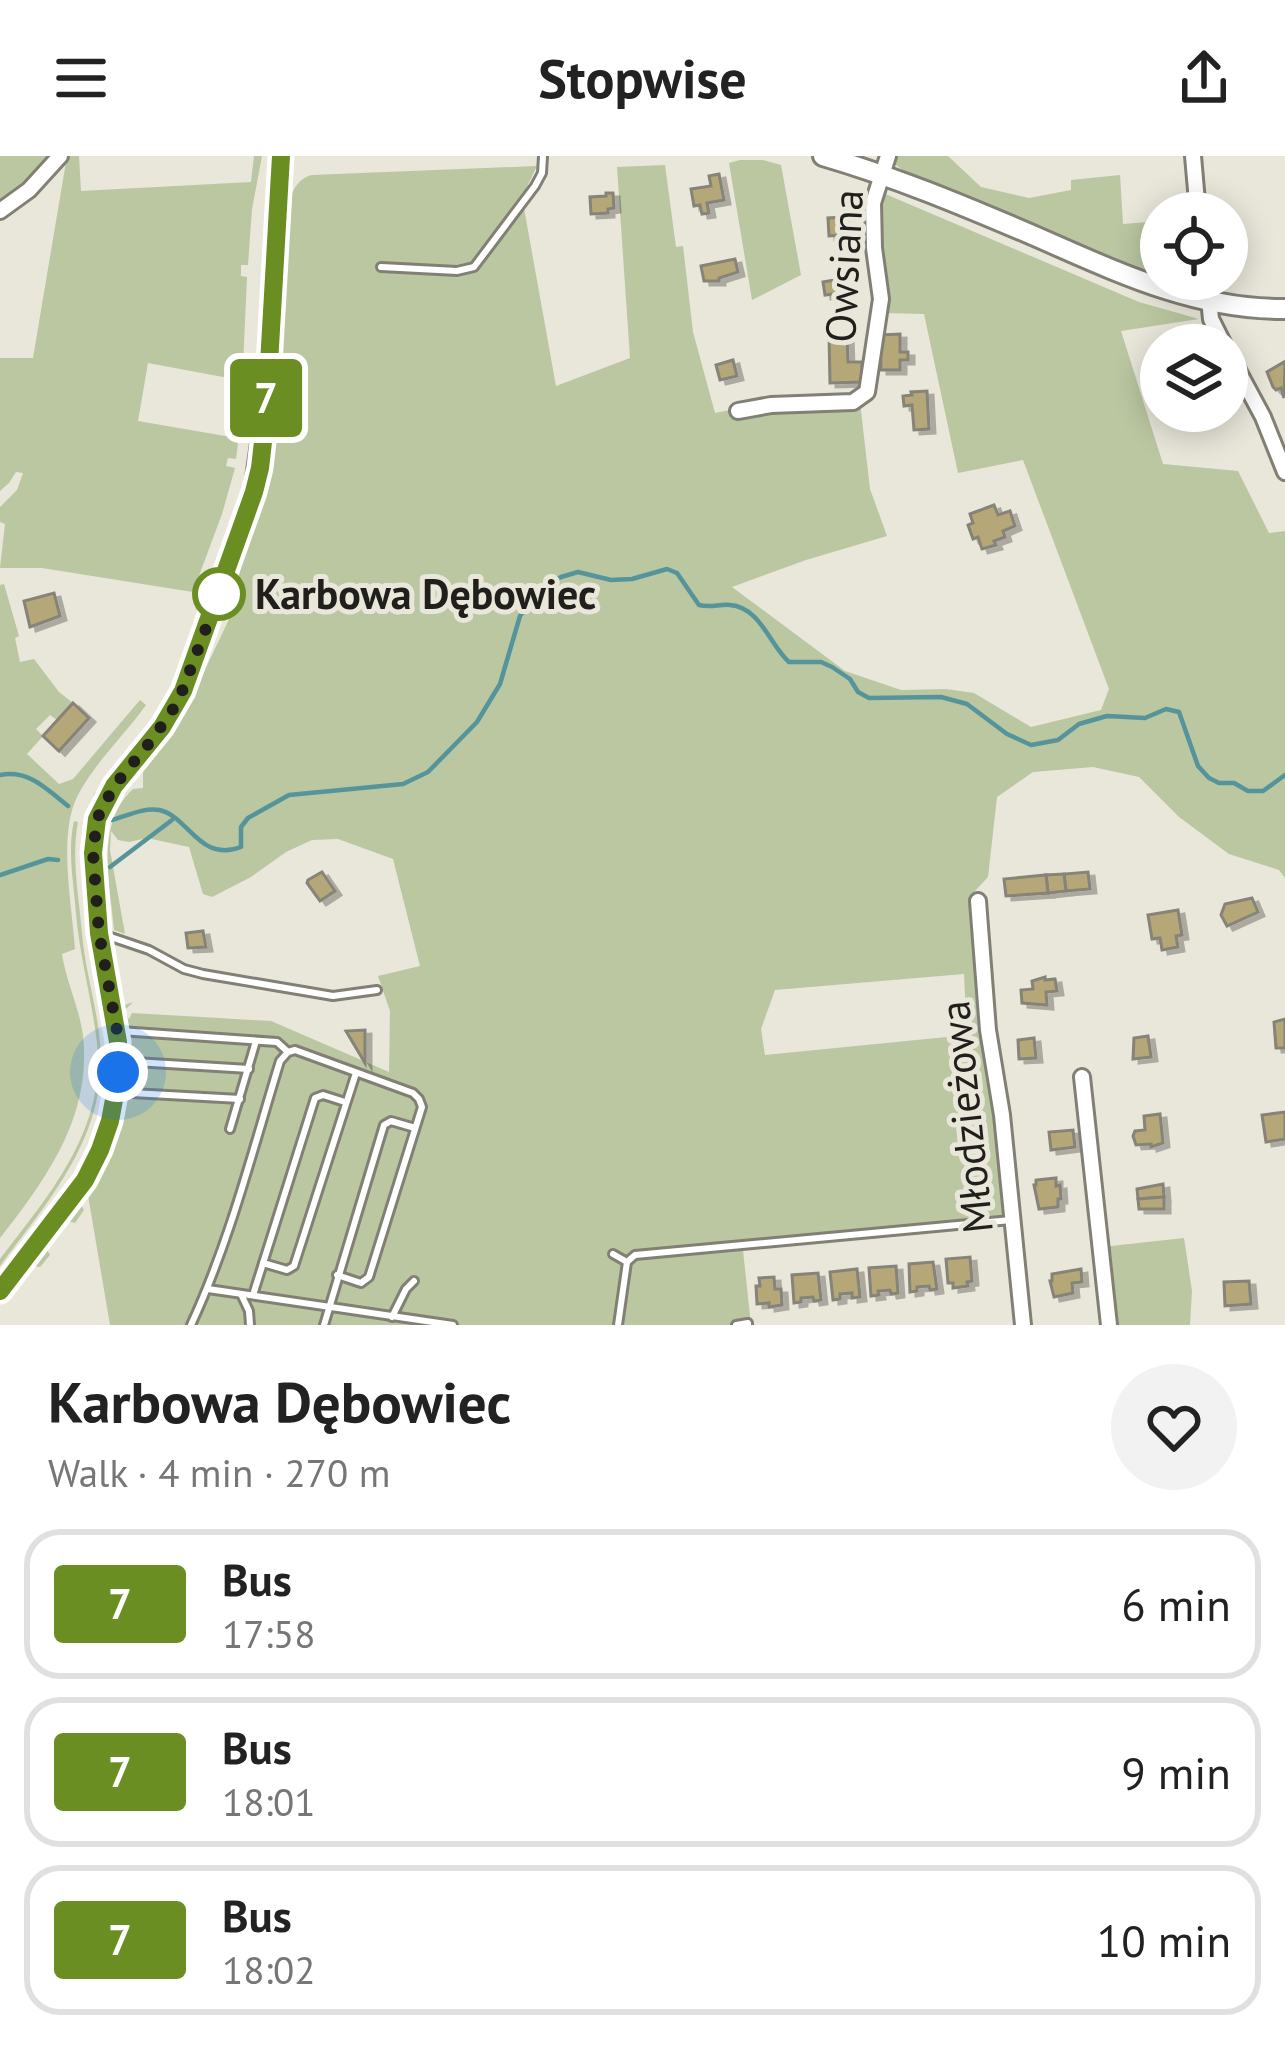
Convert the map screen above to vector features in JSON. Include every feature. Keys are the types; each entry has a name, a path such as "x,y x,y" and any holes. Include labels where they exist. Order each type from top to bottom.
{"street":[{"path":"0,211 29,190 60,156"},
{"path":"0,1291 78,1190 100,1150 116,1089 117,1031 99,933 93,853 97,819 114,786 162,727 183,691 260,468 280,156"},
{"path":"824,156 885,165 1155,287 1238,308 1285,309"},
{"path":"1193,156 1196,192"},
{"name":"Owsiana","path":"738,411 853,402 867,392 881,299 873,203 885,165"},
{"path":"1211,300 1213,324"},
{"path":"1248,390 1285,472"},
{"name":"Młodzieżowa","path":"978,901 988,1030 1002,1115 1023,1325"},
{"path":"1082,1076 1109,1325"}],"lane":[{"path":"381,267 457,271 474,267 539,179 543,156"},
{"path":"99,933 203,974 333,996 377,990"},
{"path":"117,1031 277,1042 288,1052"},
{"path":"230,1130 256,1041"},
{"path":"191,1325 208,1289 280,1061 288,1052 304,1051 413,1093 422,1107 369,1277 361,1283 337,1275"},
{"path":"135,1062 249,1069"},
{"path":"263,1263 287,1270 294,1266 357,1072"},
{"path":"132,1093 240,1099"},
{"path":"254,1295 315,1098 323,1095 345,1102"},
{"path":"324,1325 384,1125 391,1121 415,1128"},
{"path":"618,1325 627,1262 635,1255 1011,1220"},
{"path":"613,1254 627,1262"},
{"path":"392,1317 413,1280"},
{"path":"208,1289 454,1325"},
{"path":"241,1294 250,1325"},
{"path":"378,1325 382,1315"},
{"path":"736,1325 748,1325"}],"green space":[{"path":"0,156 54,156 28,187 0,207"},
{"path":"67,156 79,156 81,191 251,182 254,156 262,156 248,265 241,265 241,276 247,277 241,410 233,409 234,379 148,363 138,421 231,437 234,418 241,419 236,459 228,458 226,466 235,468 193,592 42,568 0,568 5,524 0,522 0,507 17,490 23,473 16,472 0,491 0,358 33,358"},
{"path":"895,156 948,156 981,187 1029,198 1071,190 1071,180 1120,175 1123,224 1140,223 1140,268 1100,255 896,165"},
{"path":"729,163 781,165 801,275 752,300"},
{"path":"665,165 676,247 683,246 693,332 715,413 829,404 831,411 854,411 860,402 870,489 887,536 732,587 845,671 901,690 974,693 1031,727 1101,710 1109,689 1023,460 958,473 924,314 883,313 877,236 883,193 1139,302 1199,319 1140,324 1140,328 1121,331 1140,391 1140,432 1153,432 1163,464 1238,471 1269,533 1285,531 1285,878 1279,870 1229,854 1179,817 1139,777 1093,767 1033,772 997,797 988,877 975,891 984,1031 1007,1212 1002,1217 742,1241 751,1325 110,1325 88,1195 75,1223 68,1221 46,1248 50,1255 40,1267 33,1266 65,1219 71,1218 88,1186 97,1181 94,1176 129,1036 119,1007 133,1002 123,1012 129,1019 132,1013 271,1021 389,1072 390,1011 378,976 420,966 393,859 338,839 312,840 212,897 203,894 189,847 147,838 118,840 111,831 125,934 114,930 108,874 109,837 113,819 133,789 143,788 143,772 178,726 233,611 240,570 268,484 287,207 293,192 312,175 537,166 522,197 556,386 630,358 617,167","holes":["964,974 967,1035 765,1055 761,1029 775,990"]},
{"path":"4,584 19,636 15,638 20,662 34,659 73,703 57,720 50,715 36,729 43,736 27,754 59,784 73,779 140,700 146,705 92,773 71,813 68,871 75,949 62,954 83,1035 80,1092 63,1144 0,1238 0,585"},
{"path":"74,821 78,822 76,878 100,1043 100,1076 95,1106 72,1163 0,1266 0,1259 70,1160 93,1104 97,1043 76,914 71,856"},
{"path":"1184,1238 1192,1291 1190,1325 1113,1325 1102,1247"}],"building":[{"path":"719,174 724,200 707,203 709,213 702,214 700,205 694,206 691,189 711,186 709,176"},
{"path":"613,193 614,208 591,214 590,197"},
{"path":"844,217 845,235 829,236 828,218"},
{"path":"735,259 738,272 719,281 704,281 701,266"},
{"path":"840,279 842,293 825,295 823,282"},
{"path":"847,334 848,362 862,362 862,382 830,383 829,335"},
{"path":"900,334 900,352 908,352 908,360 900,360 900,370 881,370 880,335"},
{"path":"733,360 737,376 720,380 716,365"},
{"path":"1285,365 1284,398 1267,372"},
{"path":"927,391 929,429 914,430 912,405 904,406 903,396"},
{"path":"994,505 998,515 1010,511 1015,526 1003,531 1005,537 994,541 996,545 982,549 968,525 973,523 970,514"},
{"path":"54,593 60,616 30,627 24,601"},
{"path":"73,703 89,718 59,751 43,736"},
{"path":"322,872 335,891 320,901 307,883"},
{"path":"1088,872 1090,889 1066,891 1064,874"},
{"path":"1064,874 1066,891 1048,893 1046,875"},
{"path":"1046,875 1048,893 1006,896 1004,879"},
{"path":"1252,898 1258,912 1227,926 1221,915 1225,904"},
{"path":"1178,910 1182,935 1176,936 1178,947 1162,950 1160,938 1152,939 1148,915"},
{"path":"203,931 206,947 188,948 186,933"},
{"path":"1055,979 1057,991 1046,992 1047,1005 1022,1003 1021,990 1033,989 1032,981"},
{"path":"1285,1019 1285,1048 1276,1048 1274,1022"},
{"path":"365,1030 365,1063 346,1031"},
{"path":"1148,1036 1151,1057 1133,1059 1134,1038"},
{"path":"1034,1038 1036,1058 1019,1059 1018,1040"},
{"path":"1285,1112 1285,1139 1266,1142 1262,1115"},
{"path":"1160,1114 1163,1143 1136,1145 1133,1136 1145,1130 1144,1116"},
{"path":"1073,1130 1075,1147 1051,1150 1049,1132"},
{"path":"1056,1178 1058,1207 1039,1209 1036,1180"},
{"path":"1163,1184 1164,1197 1138,1199 1137,1189"},
{"path":"1164,1197 1164,1209 1139,1209 1138,1199"},
{"path":"970,1257 972,1281 953,1288 948,1283 946,1259"},
{"path":"933,1262 937,1289 917,1287 910,1292 909,1264"},
{"path":"896,1266 898,1293 878,1291 879,1295 871,1296 869,1268"},
{"path":"857,1269 860,1297 840,1294 840,1299 833,1300 830,1272"},
{"path":"1081,1269 1082,1282 1072,1283 1073,1293 1054,1297 1052,1274"},
{"path":"818,1273 821,1300 801,1298 794,1303 792,1275"},
{"path":"774,1277 782,1305 757,1304 759,1278"},
{"path":"1249,1281 1251,1304 1225,1306 1224,1282"}],"waterway":[{"path":"112,820 159,810 205,844 227,850 241,847 241,827 248,818 289,795 403,784 428,772 477,722 500,684 520,616 538,590 578,572 611,580 667,569 677,573 699,605 730,605 749,612 789,662 821,662 850,679 869,698 941,697 967,704 1007,734 1031,745 1058,740 1079,724 1107,716 1145,718 1166,709 1179,712 1198,766 1209,778 1263,791 1285,775"},
{"path":"0,775 28,778 68,806"},
{"path":"110,867 172,820"},
{"path":"0,875 58,860"}],"bus line":[{"name":"7","path":"0,1291 85,1180 110,1121 118,1042 99,933 95,828 114,786 178,702 254,492 266,416 281,156"}],"place":[{"name":"Karbowa Dębowiec","path":"219,594"}],"route":[{"path":"118,1072 117,1031 99,933 93,853 97,819 114,786 178,702 219,594"}]}
